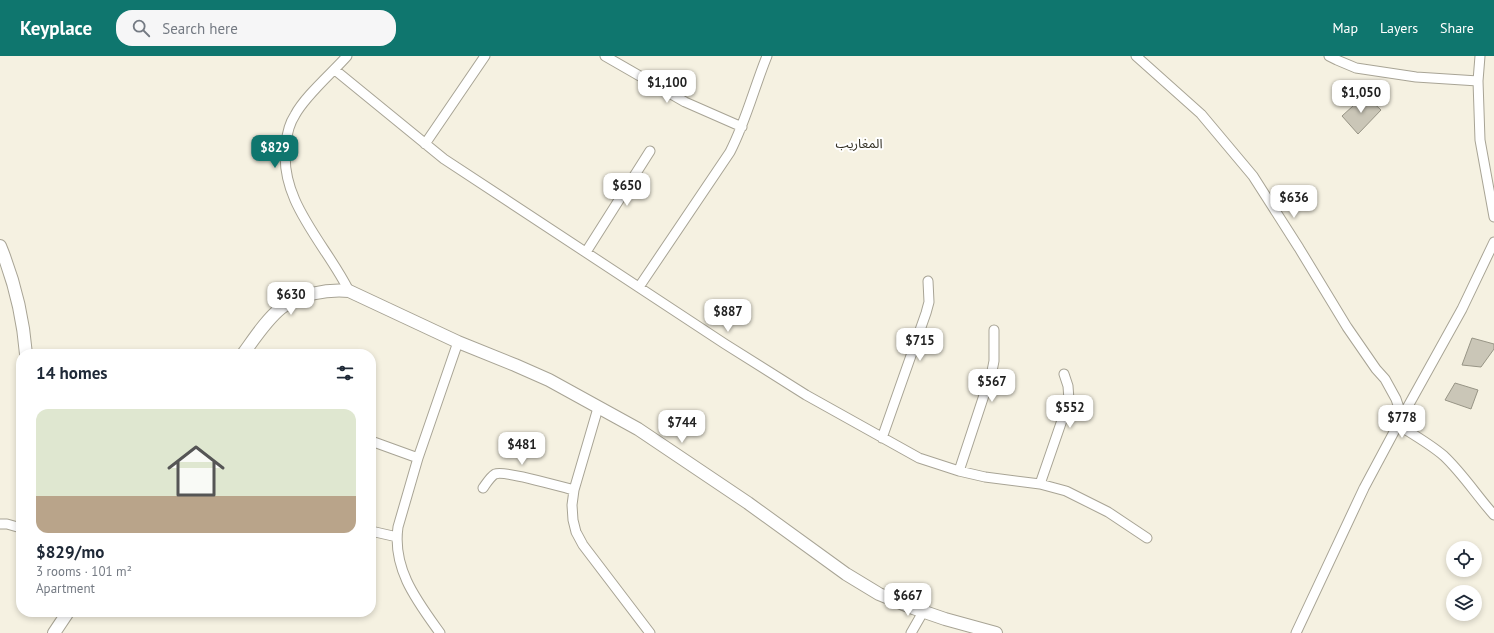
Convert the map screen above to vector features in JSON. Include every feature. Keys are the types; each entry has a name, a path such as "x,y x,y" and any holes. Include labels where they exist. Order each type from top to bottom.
{"street":[{"path":"347,56 302,104 294,115 287,131 284,164 290,187 299,208 341,275 349,292"},
{"path":"425,144 485,56"},
{"path":"605,56 685,102 742,128"},
{"path":"639,287 730,152 742,128 767,56"},
{"path":"1136,56 1196,109 1231,148 1252,176 1299,248 1347,327 1376,369 1385,379 1396,399 1400,421 1444,457 1494,515"},
{"path":"1330,56 1356,68 1416,77 1478,81"},
{"path":"1480,56 1478,81 1480,140 1494,217"},
{"path":"335,70 444,159 806,395 919,458 959,471 985,477 1040,484 1066,491 1091,503 1147,538"},
{"path":"586,252 650,151"},
{"path":"1296,633 1364,488 1462,309 1494,242"},
{"path":"0,246 9,268 16,296 23,327 25,349"},
{"path":"882,438 926,313 929,302 928,281"},
{"path":"247,349 274,315 287,304 300,298 318,293 336,290 349,292 458,342 549,380 645,434 748,503 802,543 859,582 896,601 923,612 996,633"},
{"path":"959,471 992,371 994,361 994,330"},
{"path":"440,633 417,600 406,579 399,559 397,537 398,527 418,458 458,342"},
{"path":"1040,484 1069,400 1068,386 1064,374"},
{"path":"598,408 574,490 572,505 576,532 583,546 650,633"},
{"path":"376,443 418,458"},
{"path":"483,488 491,478 499,473 511,474 574,490"},
{"path":"0,524 16,527"},
{"path":"376,532 397,537"},
{"path":"911,633 923,612"},
{"path":"54,633 64,617"}],"building":[{"path":"1365,95 1381,110 1358,134 1342,116"},
{"path":"1472,338 1494,344 1494,349 1481,367 1462,365"},
{"path":"1455,383 1478,390 1471,409 1445,400"}],"district":[{"name":"المغاريب","path":"859,143"}]}
